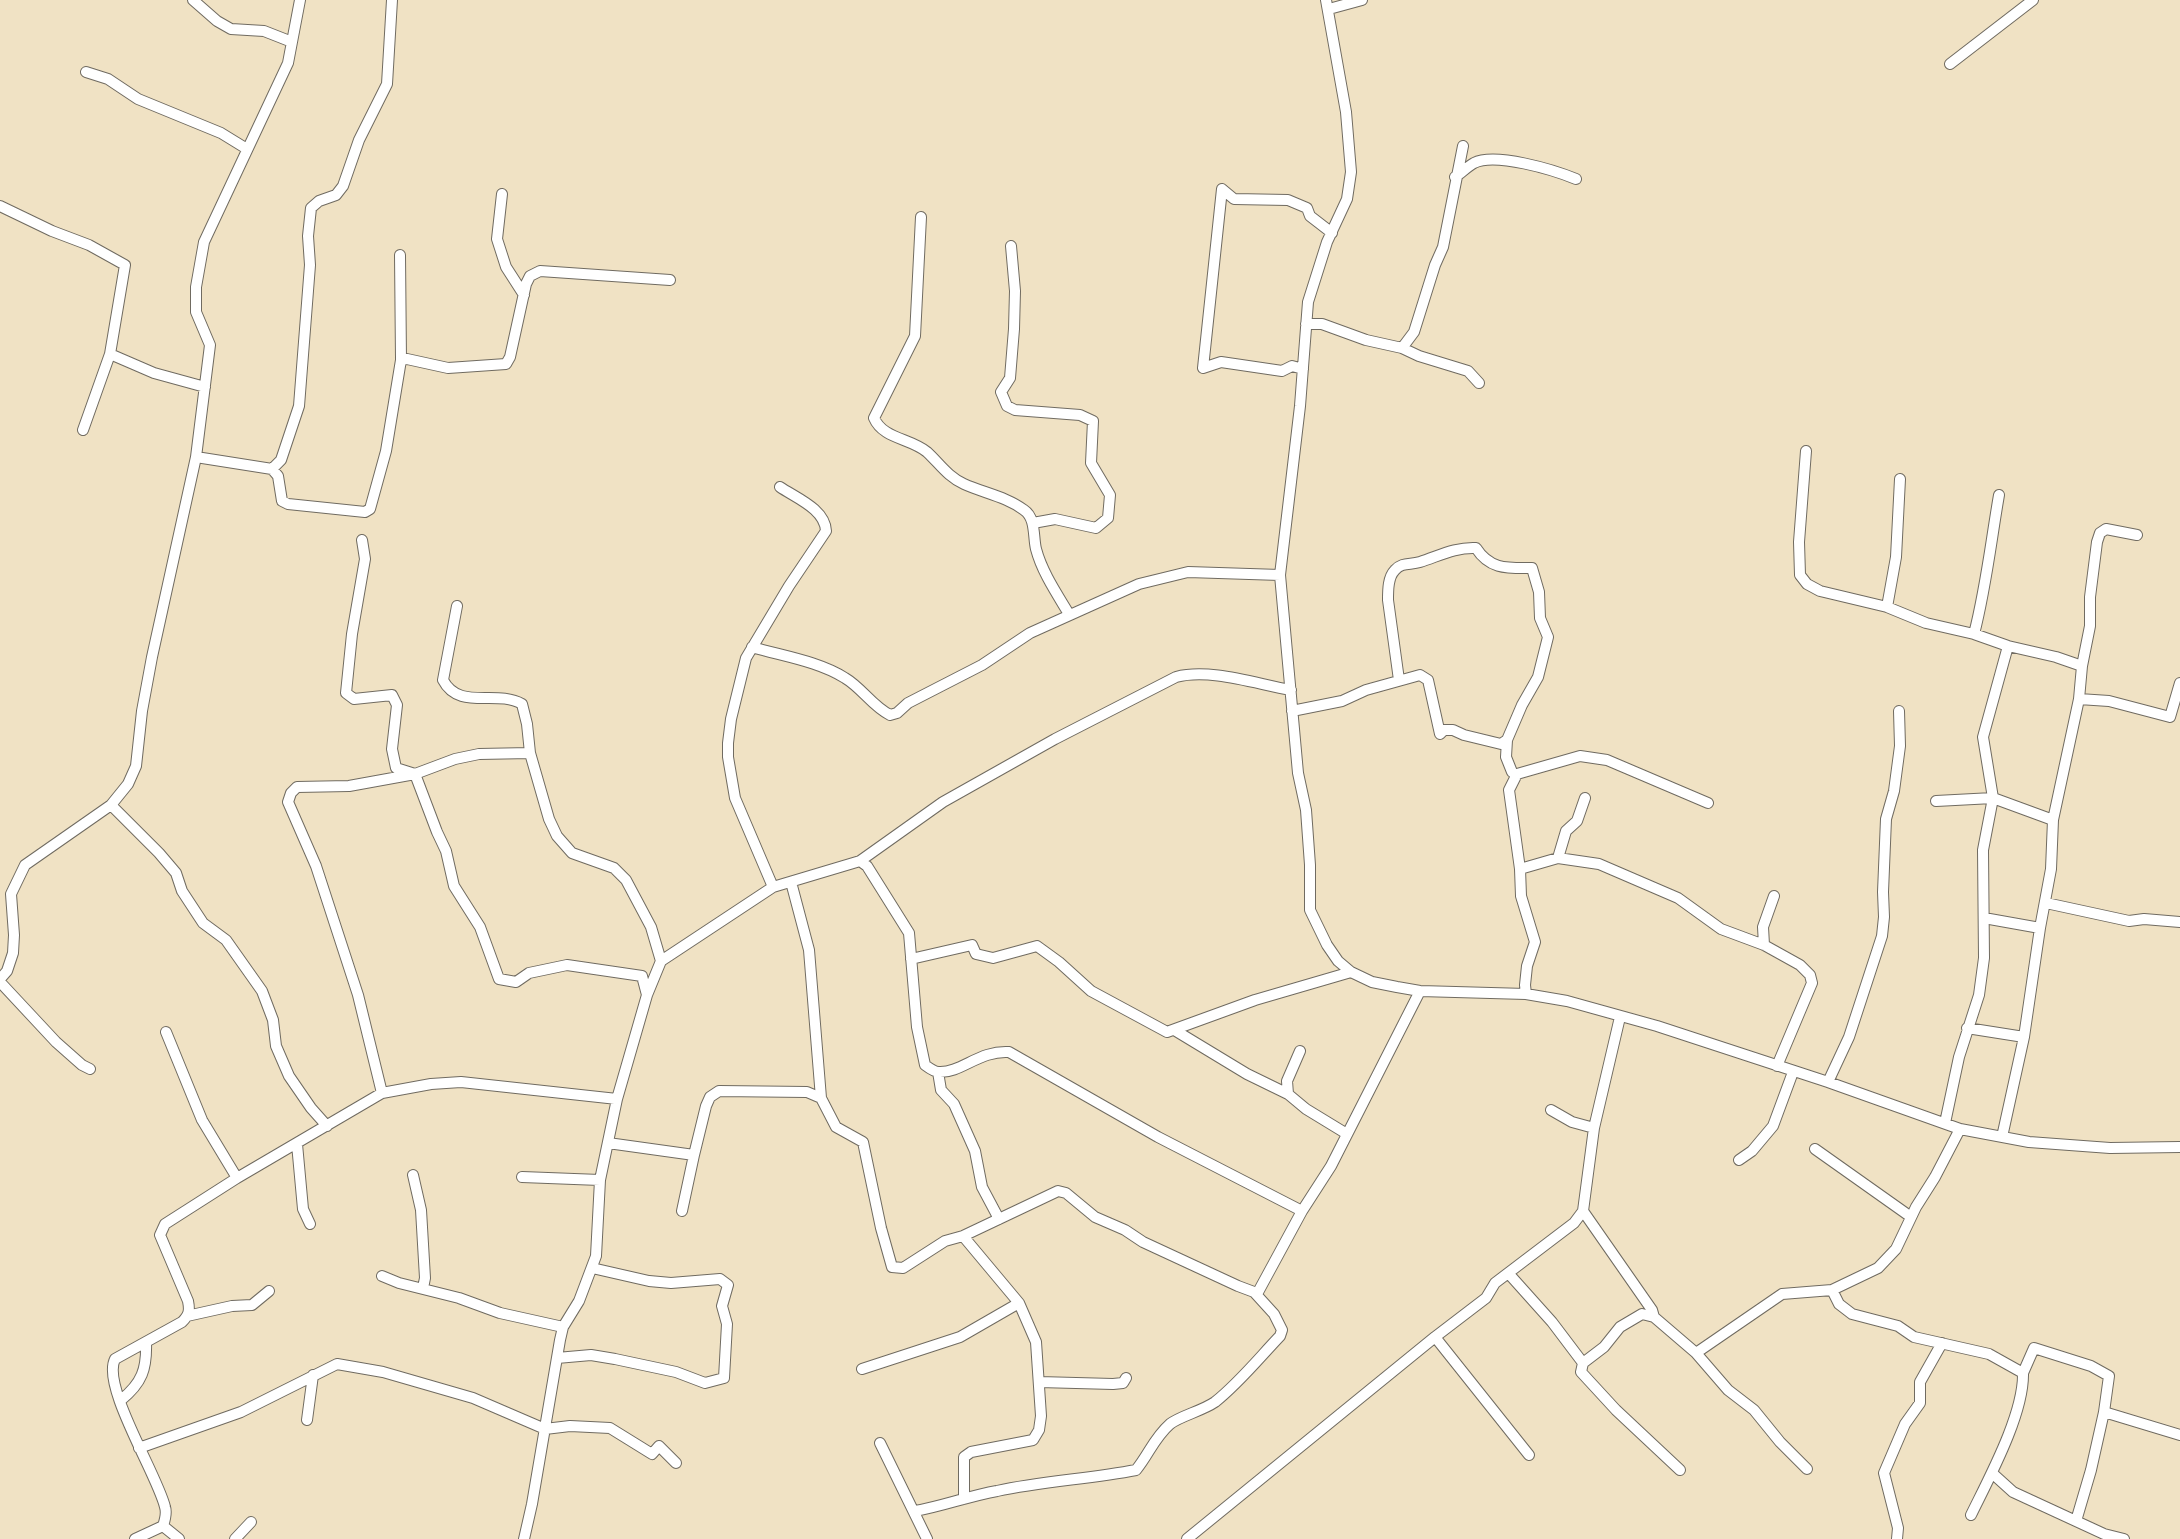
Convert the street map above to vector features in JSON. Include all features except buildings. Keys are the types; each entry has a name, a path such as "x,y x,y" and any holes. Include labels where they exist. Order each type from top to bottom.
{"street":[{"path":"193,0 217,21 231,28 264,31 292,42"},
{"path":"90,1069 82,1065 56,1042 0,980 6,971 13,953 14,935 10,894 25,865 111,805 128,784 136,766 142,711 152,656 196,457 210,345 196,312 196,287 204,242 288,63 300,0"},
{"path":"272,469 282,460 299,406 310,265 308,236 311,208 319,201 336,195 343,186 359,140 387,84 392,0"},
{"path":"1362,0 1327,5 1346,112 1351,172 1347,199 1332,233 1308,302 1300,406 1280,575 1298,773 1306,810 1310,865 1310,910 1327,945 1338,961 1351,972 1372,982 1420,990 1526,994 1567,1001 1620,1018 1657,1026 1792,1072 1828,1082 1960,1129 2029,1142 2110,1148 2180,1147"},
{"path":"1950,64 2032,0"},
{"path":"86,72 108,79 138,98 221,133 248,149"},
{"path":"1402,348 1414,332 1435,265 1443,247 1462,146"},
{"path":"1455,177 1475,162 1497,160 1548,168 1576,179"},
{"path":"1302,369 1292,366 1282,371 1221,362 1203,368 1222,189 1234,199 1288,200 1307,208 1310,216 1332,233"},
{"path":"502,194 497,239 506,267 524,295"},
{"path":"0,206 52,231 89,245 125,265 110,354 83,430"},
{"path":"921,217 915,336 874,418 877,426 884,432 912,443 927,452 943,470 962,484 993,494 1026,511 1033,523 1036,550 1069,614"},
{"path":"1012,246 1015,291 1014,329 1010,378 1001,392 1007,406 1015,410 1080,415 1093,421 1090,463 1110,495 1108,518 1096,528 1055,519 1033,523"},
{"path":"196,457 272,469 278,476 282,501 288,504 365,512 370,509 386,451 399,367 402,360 400,255"},
{"path":"402,360 407,359 448,368 506,364 510,357 530,276 540,271 670,280"},
{"path":"1306,324 1322,324 1366,340 1402,348 1419,356 1468,371 1480,383"},
{"path":"110,354 154,373 205,387"},
{"path":"1806,451 1799,542 1800,575 1807,584 1820,591 1887,607 1926,623 1974,634 2008,646 2056,656 2082,666"},
{"path":"1887,607 1896,557 1900,479"},
{"path":"773,888 735,798 728,757 728,743 731,719 746,658 789,586 826,531 826,521 820,514 780,487"},
{"path":"1974,634 1984,597 1987,562 1999,495"},
{"path":"2002,1137 2024,1037 2040,928 2046,903 2051,869 2053,820 2079,699 2082,666 2090,626 2090,597 2100,533 2106,529 2137,536"},
{"path":"362,540 365,559 352,634 346,693 354,700 392,695 397,705 392,749 396,768 416,774"},
{"path":"1399,680 1388,588 1393,572 1401,565 1418,563 1463,548 1476,548 1484,559 1494,565 1532,568 1539,592 1540,618 1548,637 1538,677 1522,705 1507,740 1506,757 1512,772 1517,774 1580,756 1607,760 1708,803"},
{"path":"752,646 824,668 846,678 879,709 890,715 897,713 908,703 982,665 1030,633 1139,584 1188,572 1280,575"},
{"path":"457,606 443,680 447,689 458,697 512,699 522,704 527,724 530,753 549,819 562,844 572,853 614,868 626,880 651,927 661,961"},
{"path":"1945,1123 1959,1057 1979,995 1984,958 1982,850 1993,798 1983,737 2008,646"},
{"path":"524,1539 532,1504 556,1358 564,1327 579,1301 596,1256 600,1180 608,1143 618,1099 647,995 661,961 773,888 860,861 943,802 1055,739 1176,677 1190,673 1205,674 1291,690"},
{"path":"1292,711 1342,701 1399,680 1420,675 1428,680 1440,734 1444,730 1453,730 1464,735 1501,744 1507,740"},
{"path":"2079,699 2109,701 2170,717 2180,683"},
{"path":"1828,1082 1849,1037 1882,936 1886,819 1894,791 1900,746 1899,711"},
{"path":"382,1093 358,995 316,866 288,802 291,793 296,787 349,786 416,774 455,759 471,756 530,753"},
{"path":"416,774 430,816 446,850 454,886 480,926 500,979 516,982 529,973 566,965 642,976 647,995"},
{"path":"1517,774 1509,790 1522,896 1535,942 1527,966 1524,985 1526,994"},
{"path":"1558,858 1566,831 1577,821 1585,798"},
{"path":"1936,801 1993,798 2053,820"},
{"path":"111,805 165,859 176,873 182,891 203,923 226,940 262,991 273,1020 276,1046 289,1076 311,1108 328,1126"},
{"path":"1520,869 1558,858 1599,864 1678,898 1721,929 1764,945 1800,965 1810,975 1812,983 1778,1066"},
{"path":"860,861 867,866 909,933 920,1048 925,1066 938,1072 950,1071 985,1055 1008,1052 1158,1137 1302,1211"},
{"path":"791,882 809,950 821,1098 836,1127 863,1142 881,1228 892,1267 903,1268 945,1241 963,1236 1058,1191 1066,1193 1094,1217 1125,1230 1143,1242 1257,1294 1280,1322 1282,1330 1280,1336 1214,1402 1193,1414 1172,1422 1158,1435 1136,1470 1083,1480 1052,1482 996,1491 915,1511"},
{"path":"1764,945 1763,927 1774,896"},
{"path":"2046,903 2130,921 2144,919 2180,922"},
{"path":"1984,918 2040,928"},
{"path":"911,959 972,945 976,954 992,958 1037,946 1059,962 1091,991 1167,1032 1255,1000 1351,972"},
{"path":"1257,1294 1302,1211 1331,1166 1420,990"},
{"path":"1187,1539 1435,1337 1486,1298 1495,1283 1574,1223 1583,1211 1594,1128 1620,1018"},
{"path":"1968,1028 2024,1037"},
{"path":"1176,1030 1247,1074 1288,1094 1306,1109 1347,1134"},
{"path":"166,1032 202,1120 237,1178"},
{"path":"1288,1094 1288,1081 1300,1051"},
{"path":"938,1072 941,1090 954,1104 975,1151 982,1187 999,1219"},
{"path":"1739,1160 1752,1151 1773,1126 1792,1072"},
{"path":"163,1526 166,1509 120,1400 113,1364 115,1359 182,1322 188,1316 190,1310 188,1301 161,1239 161,1230 165,1224 237,1178 382,1093 430,1084 461,1082 618,1099"},
{"path":"682,1211 706,1106 710,1097 719,1091 807,1092 821,1098"},
{"path":"1551,1110 1572,1122 1594,1128"},
{"path":"1696,1353 1782,1294 1832,1290 1878,1268 1896,1249 1911,1217 1960,1129"},
{"path":"608,1143 694,1155"},
{"path":"297,1144 303,1209 310,1224"},
{"path":"1815,1150 1836,1162 1911,1217"},
{"path":"413,1175 421,1210 425,1278 423,1288"},
{"path":"522,1176 600,1180"},
{"path":"1583,1211 1652,1310 1654,1317"},
{"path":"963,1236 1019,1303 1036,1342 1041,1416 1039,1430 1033,1440 971,1452 964,1457 964,1499"},
{"path":"556,1358 591,1355 615,1358 676,1372 705,1383 724,1378 727,1324 722,1306 728,1285 720,1279 671,1283 649,1281 592,1268"},
{"path":"1509,1274 1552,1322 1583,1363"},
{"path":"382,1276 459,1298 500,1313 564,1327"},
{"path":"1832,1290 1839,1304 1852,1314 1898,1326 1914,1337 1989,1354 2024,1373"},
{"path":"188,1316 232,1306 252,1306 269,1291"},
{"path":"862,1369 960,1337 1019,1303"},
{"path":"1680,1470 1616,1410 1581,1372 1583,1363 1604,1347 1620,1327 1642,1314 1654,1317 1696,1353 1728,1390 1754,1410 1780,1442 1807,1469"},
{"path":"1435,1337 1529,1455"},
{"path":"120,1400 136,1387 143,1373 146,1342"},
{"path":"1897,1539 1898,1528 1884,1473 1905,1424 1920,1403 1920,1382 1942,1343"},
{"path":"1970,1515 1992,1473 2016,1413 2024,1384 2024,1373 2034,1348 2092,1366 2109,1376 2104,1412 2091,1470 2076,1521"},
{"path":"139,1448 241,1412 337,1364 383,1372 473,1398 545,1429 570,1426 610,1428 652,1454 659,1446 676,1463"},
{"path":"307,1420 313,1376"},
{"path":"1040,1382 1113,1384 1123,1383 1126,1378"},
{"path":"2104,1412 2180,1435"},
{"path":"880,1443 928,1539"},
{"path":"1992,1473 2013,1492 2076,1521 2101,1536 2124,1539"},
{"path":"235,1539 251,1522"},
{"path":"135,1539 163,1526"},
{"path":"163,1526 179,1539"}]}
